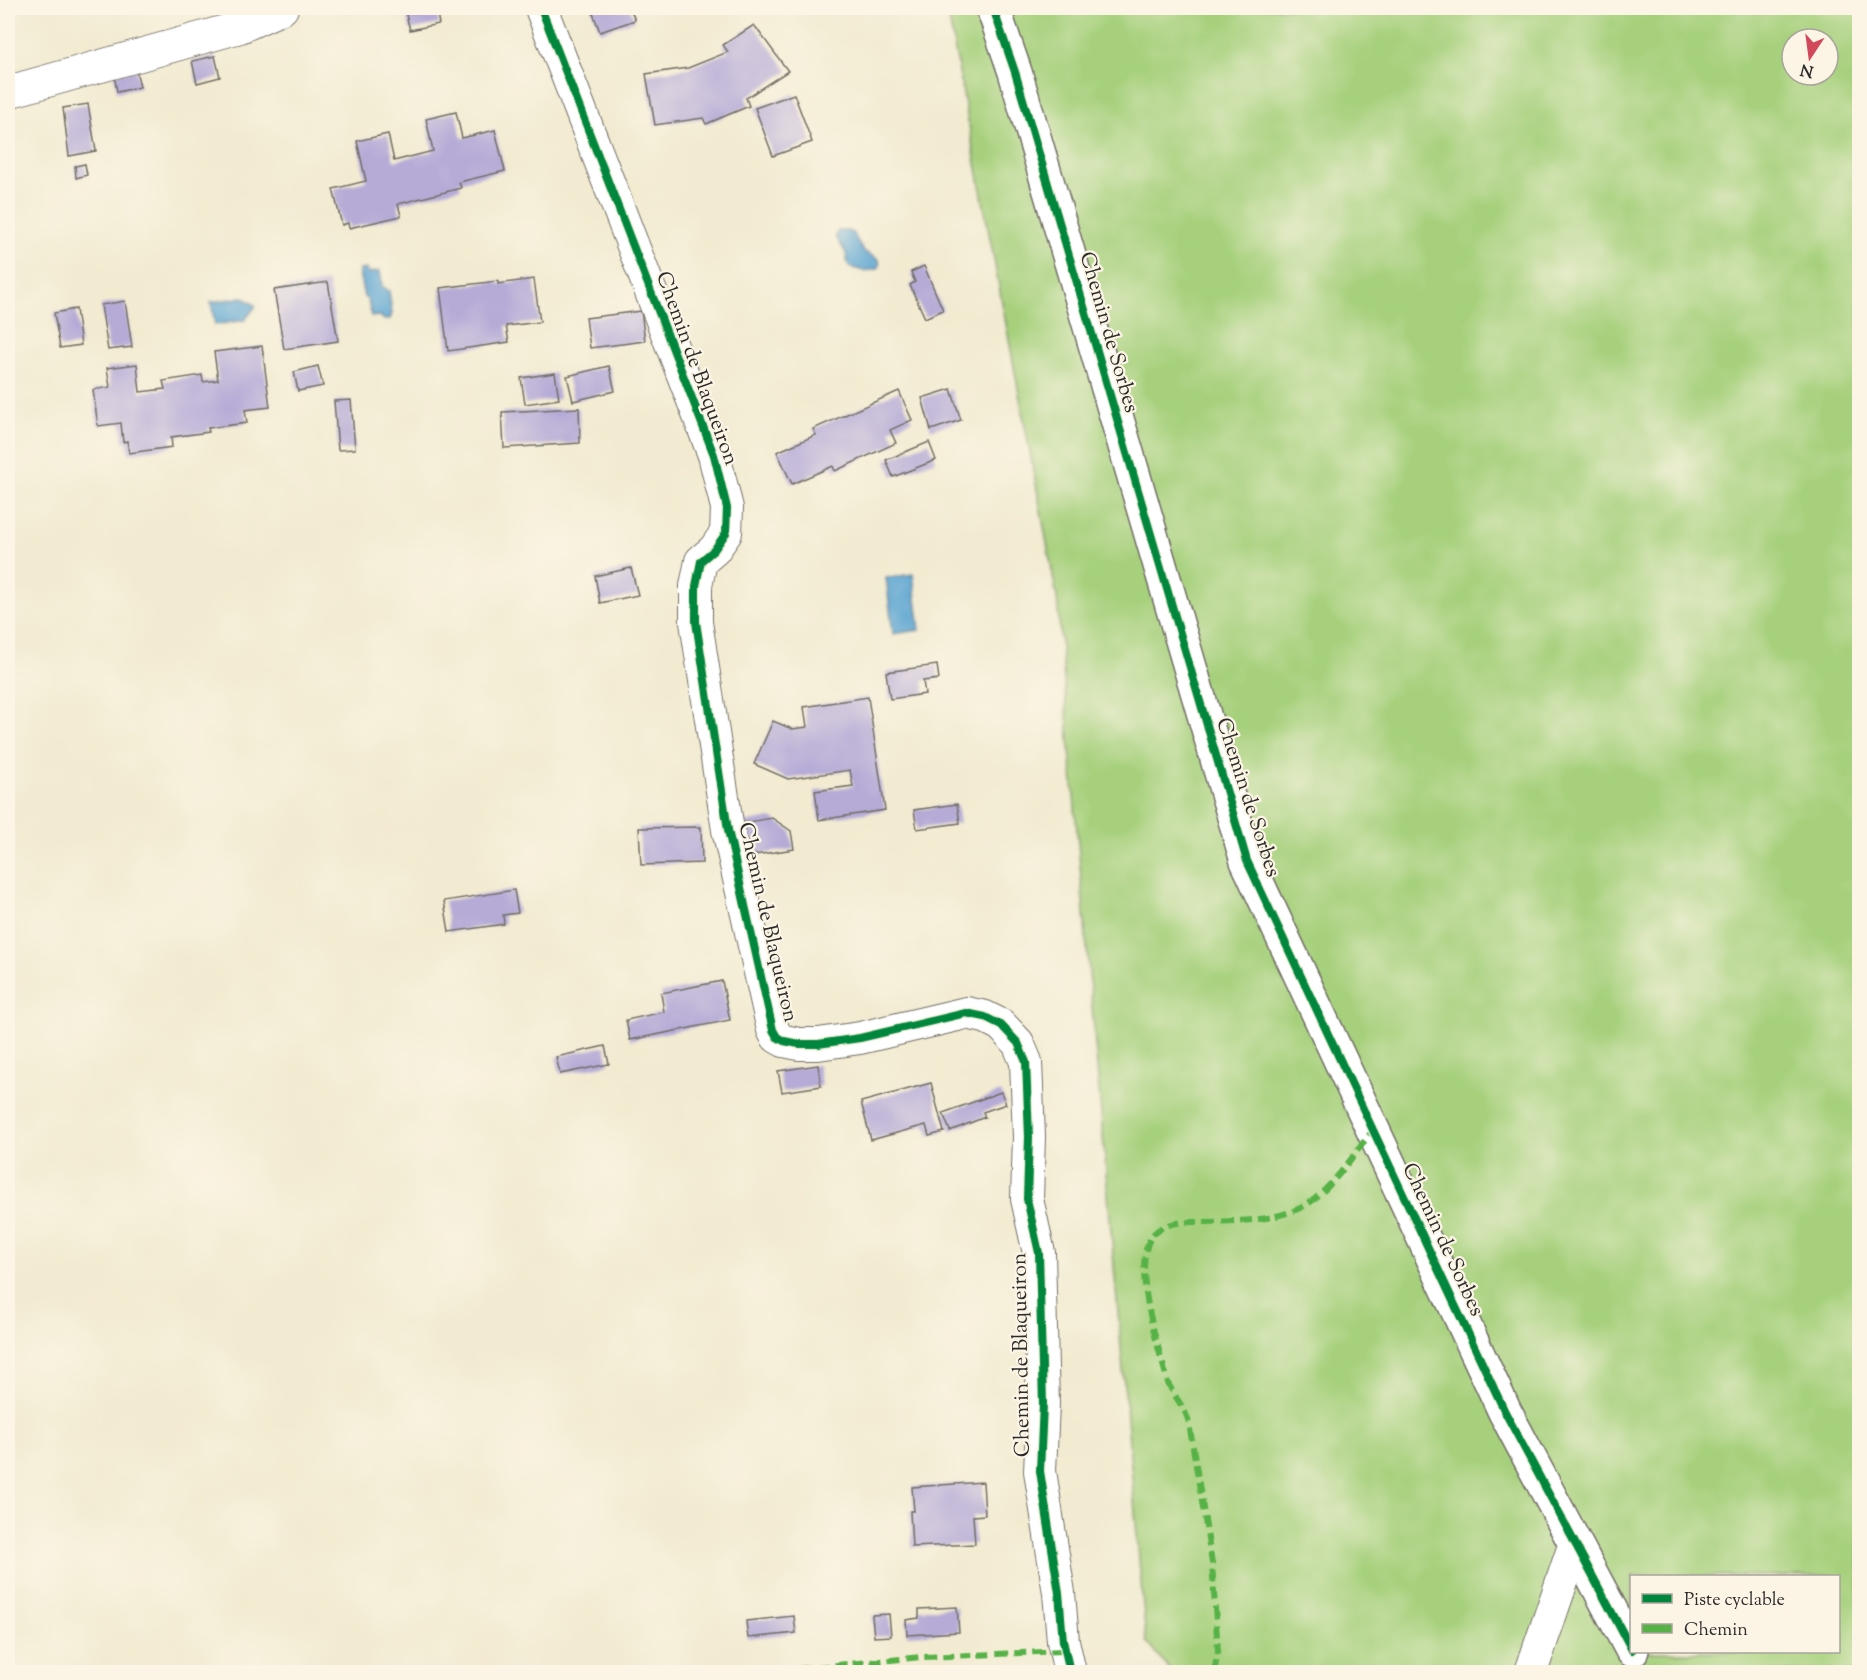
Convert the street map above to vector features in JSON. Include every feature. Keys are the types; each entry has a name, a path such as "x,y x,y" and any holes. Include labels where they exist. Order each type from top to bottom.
{"street":[{"path":"8,92 240,27 282,8"},
{"name":"Chemin de Blaqueiron","path":"541,8 714,455 727,508 726,533 714,550 701,561 696,586 696,622 728,830 773,1030 777,1037 784,1041 818,1044 860,1038 966,1013 985,1017 1001,1025 1018,1043 1026,1062 1029,1125 1027,1199 1039,1253 1043,1404 1040,1471 1059,1593 1063,1641 1070,1672"},
{"name":"Chemin de Sorbes","path":"993,8 1016,72 1247,861 1505,1412 1630,1647"},
{"path":"1531,1672 1575,1543"},
{"name":"Chemin de Sorbes","path":"1633,1653 1644,1672"}],"green space":[{"path":"947,8 1859,8 1859,1672 1172,1672 1146,1641 1057,597"}],"water":[{"path":"838,231 853,233 863,251 879,260 878,269 864,271 850,267 846,253 835,236"},
{"path":"367,269 368,273 380,271 382,286 389,291 392,314 390,319 384,320 380,316 371,317 359,273 360,270"},
{"path":"243,297 256,306 245,320 215,325 211,302"},
{"path":"913,574 920,630 893,634 886,578"}],"building":[{"path":"436,8 439,24 410,30 405,11"},
{"path":"591,8 630,8 635,20 600,32"},
{"path":"754,25 788,71 746,98 749,106 706,124 703,118 655,125 646,74 688,68 728,52 723,45"},
{"path":"215,56 220,77 197,83 192,61"},
{"path":"136,70 140,87 117,92 114,74"},
{"path":"794,94 812,142 773,156 755,108"},
{"path":"88,104 96,151 69,156 63,108"},
{"path":"456,112 462,138 495,130 505,171 459,182 461,188 398,204 401,216 349,228 348,223 342,225 333,189 366,181 357,141 388,134 394,161 433,151 426,119"},
{"path":"85,164 87,175 76,178 75,166"},
{"path":"924,266 943,310 925,318 910,285 915,282 911,272"},
{"path":"534,279 540,322 506,326 509,342 448,351 440,288"},
{"path":"328,282 338,341 284,349 274,290"},
{"path":"125,301 132,347 108,350 101,305"},
{"path":"76,309 81,345 60,348 54,313"},
{"path":"641,311 645,341 590,348 586,318"},
{"path":"262,346 270,407 245,410 247,423 208,428 209,432 171,437 172,447 129,453 127,441 123,442 121,423 98,426 93,390 110,387 107,368 137,364 140,392 165,389 163,381 202,375 203,382 218,380 214,352"},
{"path":"318,366 323,386 298,391 294,372"},
{"path":"609,366 615,391 573,401 567,376"},
{"path":"555,373 559,399 525,404 521,378"},
{"path":"951,389 961,420 931,430 922,398"},
{"path":"899,391 912,420 890,430 896,443 835,471 833,466 792,484 777,452 816,435 813,429"},
{"path":"351,400 355,449 338,450 334,401"},
{"path":"579,408 580,443 504,448 502,412"},
{"path":"929,442 936,460 893,477 886,460"},
{"path":"631,568 638,595 600,603 595,576"},
{"path":"937,665 939,679 923,681 925,694 890,699 886,672"},
{"path":"868,697 885,810 819,820 815,791 853,786 850,770 788,779 754,764 773,721 792,729 807,727 804,707"},
{"path":"957,804 960,823 917,829 914,810"},
{"path":"772,818 791,831 794,849 741,857 736,824"},
{"path":"701,827 702,863 641,865 639,828"},
{"path":"514,890 518,913 503,915 504,924 449,932 444,901"},
{"path":"722,981 730,1020 630,1040 626,1020 664,1012 661,993"},
{"path":"605,1046 609,1064 560,1074 556,1057"},
{"path":"818,1065 821,1086 782,1092 778,1071"},
{"path":"931,1083 944,1132 929,1136 926,1125 871,1140 861,1102"},
{"path":"1001,1092 1006,1104 983,1112 985,1117 950,1131 943,1113"},
{"path":"983,1482 985,1515 973,1516 975,1544 912,1547 910,1511 914,1511 912,1487"},
{"path":"957,1607 959,1632 907,1635 906,1620 919,1618 919,1609"},
{"path":"889,1614 891,1636 874,1637 872,1615"},
{"path":"794,1616 796,1633 748,1638 746,1621"}],"marked path":[{"path":"1214,1672 1218,1652 1212,1563 1189,1423 1168,1383 1148,1303 1145,1259 1149,1242 1158,1230 1174,1224 1251,1220 1298,1209 1309,1203 1329,1185 1373,1130"},
{"path":"763,1672 922,1657 1065,1651"}],"cycle path":[{"path":"541,8 714,455 727,508 726,533 714,550 701,561 696,586 696,622 728,830 773,1030 777,1037 784,1041 818,1044 860,1038 966,1013 985,1017 1001,1025 1018,1043 1026,1062 1029,1137 1027,1199 1039,1253 1043,1404 1040,1471 1059,1593 1063,1641 1070,1672"},
{"path":"993,8 1015,72 1247,861 1505,1412 1630,1646"}]}
